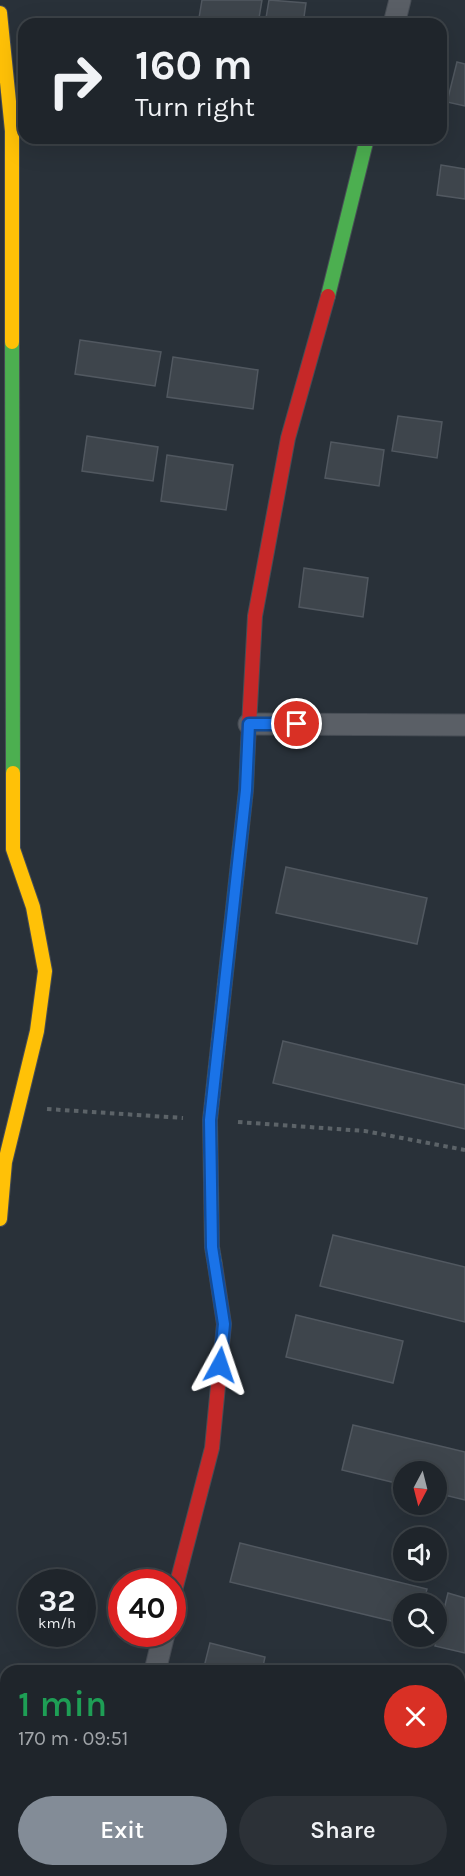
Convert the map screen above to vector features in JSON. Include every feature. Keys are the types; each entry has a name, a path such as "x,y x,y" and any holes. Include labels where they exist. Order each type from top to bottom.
{"street":[{"path":"396,18 400,0"},
{"path":"0,13 12,131 14,849 33,907 45,971 37,1031 5,1162 0,1219"},
{"path":"181,1569 212,1448 224,1324 212,1247 210,1120 246,790 255,616 288,438 338,259 366,144"},
{"path":"249,724 465,725"},
{"path":"156,1665 161,1647"}],"path":[{"path":"19,1107 365,1131 465,1150"}],"building":[{"path":"202,0 262,0 259,18 199,18"},
{"path":"269,0 306,3 304,18 266,18"},
{"path":"457,62 465,64 465,106 447,102"},
{"path":"441,165 465,169 465,199 437,195"},
{"path":"80,340 161,352 155,386 75,374"},
{"path":"173,357 258,370 253,409 167,397"},
{"path":"398,416 442,422 437,458 392,451"},
{"path":"87,436 158,447 153,481 82,471"},
{"path":"331,442 384,450 379,486 325,478"},
{"path":"167,455 233,465 226,510 161,501"},
{"path":"304,568 368,578 363,617 299,607"},
{"path":"286,867 427,898 417,944 276,913"},
{"path":"283,1041 465,1085 465,1129 273,1083"},
{"path":"333,1235 465,1267 465,1322 320,1286"},
{"path":"296,1315 403,1341 393,1383 286,1357"},
{"path":"353,1425 465,1452 465,1500 447,1496 447,1461 393,1461 393,1482 342,1470"},
{"path":"240,1543 427,1589 426,1593 393,1593 393,1621 230,1582"},
{"path":"448,1593 465,1598 465,1653 439,1647 447,1647"},
{"path":"210,1643 265,1657 263,1665 204,1665"}],"traffic: fast":[{"path":"328,296 366,144"},
{"path":"12,342 13,773"},
{"path":"225,982 246,790 248,744"}],"traffic: slow":[{"path":"0,13 12,131 12,342"},
{"path":"0,1219 5,1162 37,1031 45,971 33,907 13,849 13,773"},
{"path":"215,1265 212,1247 210,1120 225,982"}],"traffic: jam":[{"path":"248,744 255,616 288,438 328,296"},
{"path":"181,1569 212,1448 224,1324 215,1265"}],"route":[{"path":"220,1365 224,1324 212,1247 210,1120 246,790 249,724 297,724"}]}
